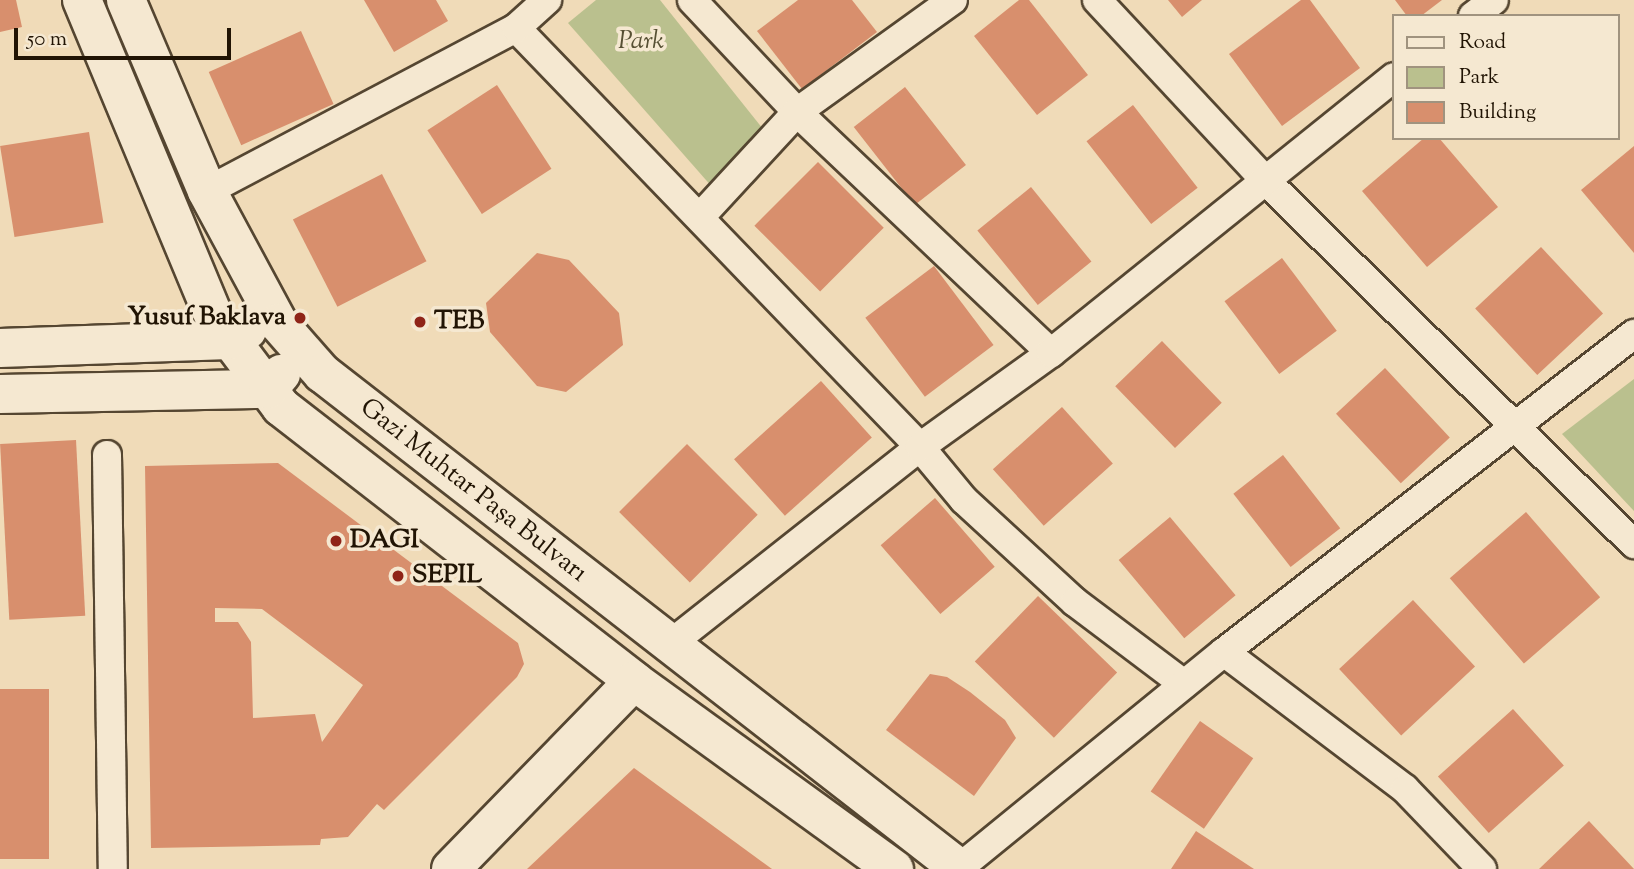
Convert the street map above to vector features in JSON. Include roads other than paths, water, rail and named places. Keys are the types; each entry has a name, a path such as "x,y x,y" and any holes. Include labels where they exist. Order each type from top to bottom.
{"main road":[{"name":"Gazi Muhtar Paşa Bulvarı","path":"82,0 210,307 229,340 304,429 634,681 894,869"},
{"name":"Gazi Muhtar Paşa Bulvarı","path":"126,0 207,191 273,315 322,373 668,645 960,869"},
{"path":"0,348 229,340 273,315"},
{"path":"0,394 268,389 302,350"},
{"path":"452,869 634,681"}],"street":[{"path":"207,191 516,28 547,0"},
{"path":"692,0 797,112 1051,353"},
{"path":"700,217 797,112 953,0"},
{"path":"1097,0 1264,179 1517,425 1634,544"},
{"path":"1476,14 1494,0"},
{"path":"516,28 920,447 964,500 1075,602 1184,684"},
{"path":"668,645 920,447 1051,353 1392,79"},
{"path":"960,869 1224,652 1634,334"},
{"path":"107,455 113,869"},
{"path":"1224,652 1405,789 1482,869"}],"place":[{"name":"Yusuf Baklava","path":"300,318"},
{"name":"TEB","path":"420,322"},
{"name":"DAGI","path":"336,541"},
{"name":"SEPIL","path":"398,576"}],"park label":[{"name":"Park","path":"641,42"}]}
